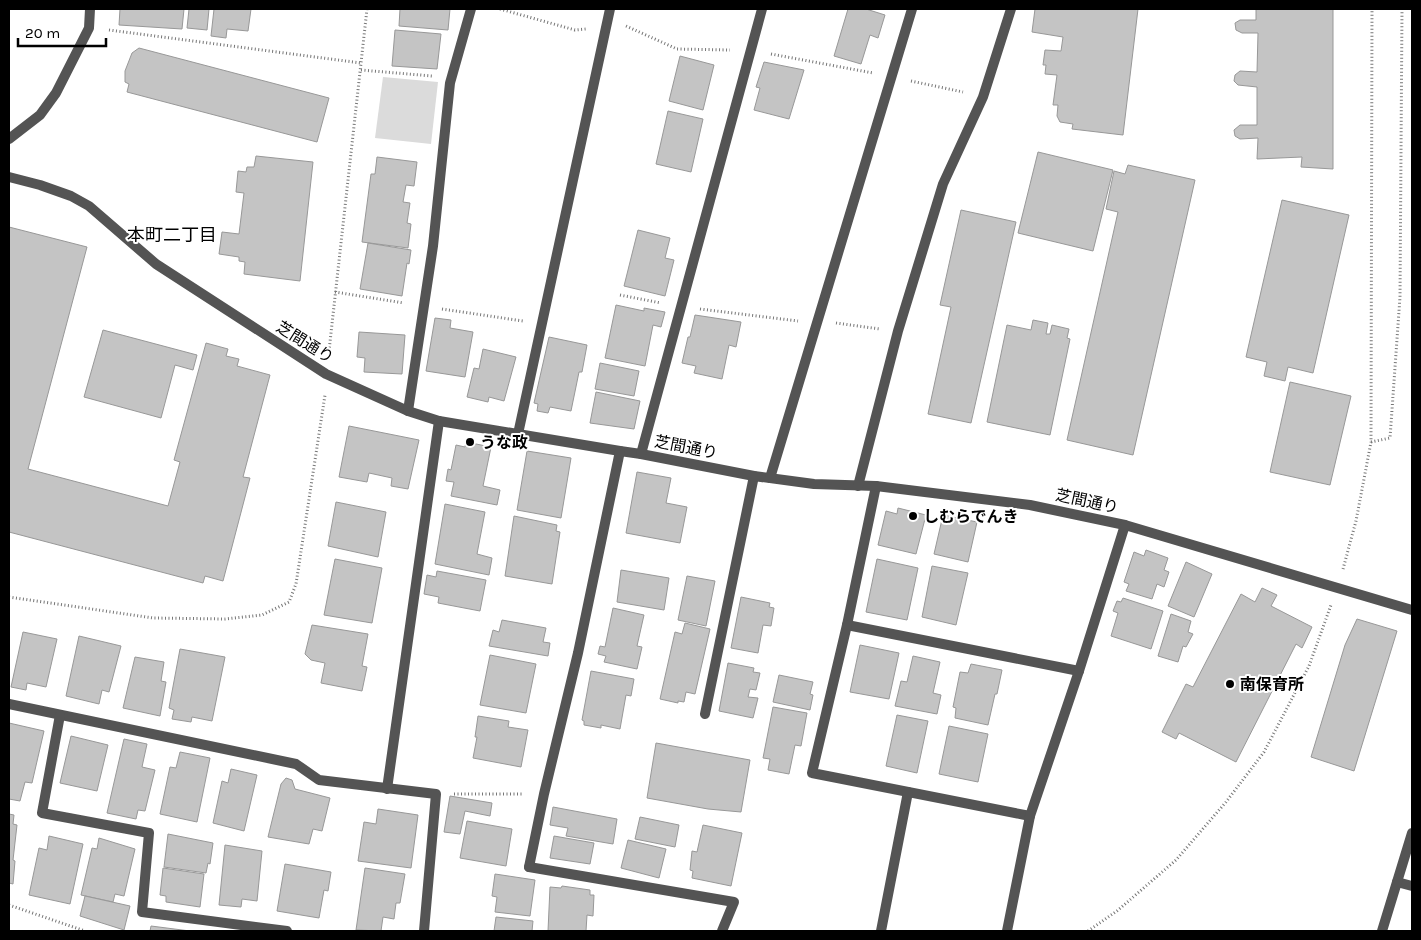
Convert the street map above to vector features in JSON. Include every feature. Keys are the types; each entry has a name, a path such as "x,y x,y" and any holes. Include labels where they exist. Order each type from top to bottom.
{"street":[{"path":"9,139 40,115 56,93 89,28 90,9"},
{"path":"408,412 432,246 450,83 471,9"},
{"path":"518,434 610,9"},
{"path":"641,454 762,9"},
{"path":"770,478 912,9"},
{"path":"858,486 898,331 943,184 983,97 1011,9"},
{"name":"芝間通り","path":"9,177 71,196 89,206 156,264 326,374 408,412 439,421 641,454 754,476 814,484 876,486 1030,505 1125,525 1412,610"},
{"path":"387,788 439,421"},
{"path":"620,451 578,653 544,794 529,867 734,902 722,931"},
{"path":"705,714 754,476"},
{"path":"876,486 847,625 812,773 1030,816"},
{"path":"1007,931 1030,816 1079,671 1125,525"},
{"path":"847,625 1079,671"},
{"path":"9,704 296,764 319,780 436,794 424,931"},
{"path":"60,715 42,813 149,833 142,912 287,931"},
{"path":"881,931 908,792"},
{"path":"1382,931 1412,833"},
{"path":"1398,882 1412,886"}],"path":[{"path":"9,597 153,618 224,619 262,615 289,602 298,574 325,402 326,374 367,9"},
{"path":"1088,931 1117,911 1176,860 1226,802 1264,752 1309,666 1337,588 1356,521 1371,442 1372,9"},
{"path":"1371,442 1390,438 1391,429 1400,297 1402,9"},
{"path":"89,28 361,62"},
{"path":"361,70 451,78"},
{"path":"620,295 681,306 805,322 817,321 898,331"},
{"path":"436,794 544,794"},
{"path":"9,905 85,931"}],"shaded area":[{"path":"383,77 438,82 431,144 375,138"}],"building":[{"path":"120,9 184,9 182,29 119,25"},
{"path":"189,9 209,9 207,30 187,28"},
{"path":"214,9 251,9 248,31 227,29 226,38 211,36"},
{"path":"400,9 450,9 448,30 399,26"},
{"path":"848,9 866,9 885,15 878,38 870,35 861,64 834,56"},
{"path":"1035,9 1138,9 1123,135 1072,129 1073,124 1060,122 1057,116 1058,105 1053,105 1057,75 1045,74 1046,65 1043,65 1045,50 1061,51 1063,37 1032,32"},
{"path":"1256,9 1333,9 1333,169 1301,167 1302,157 1257,159 1258,138 1240,139 1235,136 1234,130 1240,125 1257,125 1257,87 1238,85 1234,81 1235,75 1240,71 1257,72 1258,33 1242,33 1236,30 1235,23 1240,20 1256,20"},
{"path":"395,30 441,34 437,69 392,66"},
{"path":"139,48 329,98 317,142 127,92 129,84 125,82 125,71 132,53"},
{"path":"680,56 714,65 703,110 669,101"},
{"path":"764,62 804,70 789,119 754,110 760,88 756,87"},
{"path":"668,111 703,119 691,172 656,164"},
{"path":"1038,152 1113,170 1093,251 1018,233"},
{"path":"256,156 313,162 300,281 244,274 245,262 239,261 239,257 219,254 222,232 239,234 244,193 236,192 238,171 246,172 247,167 254,167"},
{"path":"377,157 417,162 414,186 406,185 403,202 410,203 407,223 411,224 408,248 362,242 371,174 375,174"},
{"path":"1128,165 1195,180 1133,455 1067,440 1118,212 1106,209 1114,171 1125,174"},
{"path":"1282,200 1349,215 1313,373 1288,367 1285,381 1264,376 1267,362 1246,357"},
{"path":"961,210 1016,222 971,423 928,414 951,307 940,305"},
{"path":"9,227 87,247 28,469 168,506 180,462 174,460 206,343 228,349 226,356 239,359 237,366 270,375 243,477 250,478 223,581 205,576 203,583 9,532"},
{"path":"638,230 670,238 665,258 674,260 665,296 624,286"},
{"path":"368,243 411,250 402,296 360,289"},
{"path":"616,305 644,311 644,308 665,312 661,327 653,325 645,366 605,358"},
{"path":"695,315 741,322 736,347 729,345 722,379 694,373 696,366 682,363"},
{"path":"435,318 451,320 450,328 473,332 465,377 426,371"},
{"path":"1033,320 1048,323 1046,334 1050,334 1052,325 1069,329 1067,338 1070,339 1050,435 987,422 1007,325 1031,330"},
{"path":"103,330 197,355 193,370 175,365 161,418 84,397"},
{"path":"359,332 405,335 402,374 364,372 365,358 357,357"},
{"path":"549,337 587,345 582,372 579,372 571,411 550,407 548,413 537,411 538,404 534,403"},
{"path":"483,349 516,357 504,401 489,397 488,402 467,397 474,368 479,369"},
{"path":"600,363 639,371 634,396 595,389"},
{"path":"1290,382 1351,396 1330,485 1270,472"},
{"path":"596,392 640,401 634,429 590,423"},
{"path":"349,426 419,440 408,489 391,486 392,478 369,473 367,482 339,477"},
{"path":"466,442 491,447 483,486 500,490 497,505 451,496 454,482 446,481 448,469 451,470 456,445 465,447"},
{"path":"527,451 571,458 561,518 517,510"},
{"path":"637,472 671,478 666,503 687,507 680,543 626,533"},
{"path":"336,502 386,512 378,557 328,546"},
{"path":"445,504 485,512 477,554 492,558 489,575 435,564"},
{"path":"898,508 926,515 916,554 878,545 886,511 897,514"},
{"path":"943,515 977,522 968,562 934,554"},
{"path":"514,516 557,525 556,531 560,532 552,584 505,576"},
{"path":"1146,550 1168,558 1164,570 1169,572 1164,587 1157,584 1152,599 1126,591 1129,584 1124,582 1134,552 1144,556"},
{"path":"335,559 382,568 372,623 324,615"},
{"path":"877,559 918,568 907,620 866,612"},
{"path":"1186,562 1212,574 1194,617 1168,606"},
{"path":"932,566 968,573 956,625 922,617"},
{"path":"621,570 669,578 664,610 617,602"},
{"path":"437,571 486,580 480,611 438,603 439,597 424,594 427,575 436,577"},
{"path":"687,576 715,581 706,626 678,620"},
{"path":"1262,588 1277,595 1271,606 1312,627 1302,648 1296,644 1236,762 1179,733 1176,739 1162,732 1186,684 1193,687 1241,594 1255,602"},
{"path":"741,597 770,603 769,607 774,608 771,626 763,625 758,653 731,648"},
{"path":"1123,598 1163,611 1151,649 1111,636 1118,613 1113,611 1117,601 1121,602"},
{"path":"613,608 644,615 637,646 642,647 637,669 604,662 606,656 598,654 600,646 605,647"},
{"path":"1171,614 1191,621 1188,632 1193,634 1186,647 1183,646 1178,662 1158,656"},
{"path":"1357,619 1397,631 1354,771 1311,757 1345,645"},
{"path":"502,620 546,628 543,642 550,643 548,656 489,646 493,630 499,632"},
{"path":"685,623 710,629 695,694 686,692 684,702 678,701 678,703 660,699 675,632 682,634"},
{"path":"312,625 368,634 362,666 367,667 362,691 321,683 325,663 311,660 305,654"},
{"path":"23,632 57,639 46,687 27,683 26,690 11,687"},
{"path":"79,636 121,646 109,692 102,690 99,704 66,696"},
{"path":"860,645 899,653 889,699 850,692"},
{"path":"180,649 225,657 212,721 192,717 191,722 172,719 174,710 169,708"},
{"path":"490,655 536,664 526,713 480,705"},
{"path":"913,656 940,662 933,693 941,695 937,714 895,706 901,681 907,682"},
{"path":"135,657 164,662 161,681 166,682 160,716 123,708"},
{"path":"728,663 754,668 753,672 760,673 756,690 750,689 748,697 758,698 753,718 719,711"},
{"path":"971,664 1002,670 988,725 955,718 956,708 953,707 960,672 968,673"},
{"path":"591,671 634,679 631,696 626,695 620,729 601,725 601,728 584,725 582,720"},
{"path":"779,675 813,682 810,694 813,695 810,710 773,702"},
{"path":"773,707 807,713 801,746 795,745 789,774 768,770 770,759 763,758"},
{"path":"897,715 928,721 917,773 886,766"},
{"path":"478,716 509,721 508,727 528,730 521,767 473,758"},
{"path":"9,723 44,731 32,783 25,782 20,801 9,799"},
{"path":"949,726 988,734 978,782 939,774"},
{"path":"71,736 108,745 97,791 60,783"},
{"path":"124,739 147,744 142,767 155,770 145,811 138,810 136,819 107,813"},
{"path":"656,743 750,760 741,812 708,809 647,798"},
{"path":"180,752 210,758 197,822 160,814 170,767 176,768"},
{"path":"231,769 257,775 244,831 213,823 222,781 228,783"},
{"path":"286,778 292,780 295,789 330,798 322,831 313,829 309,844 268,837 281,784"},
{"path":"450,796 492,803 490,816 465,811 460,834 444,832"},
{"path":"553,807 617,819 613,844 566,836 568,828 550,825"},
{"path":"378,809 418,815 411,868 358,861 364,822 376,824"},
{"path":"9,814 14,815 13,824 17,825 13,860 15,861 13,884 9,883"},
{"path":"640,817 679,825 675,847 635,839"},
{"path":"467,821 512,829 506,866 460,858"},
{"path":"703,825 742,833 731,886 692,878 693,871 690,870 692,851 697,852"},
{"path":"168,834 213,843 210,864 208,863 206,873 164,867"},
{"path":"49,836 83,844 70,904 29,895 39,848 47,850"},
{"path":"554,836 594,843 590,864 550,858"},
{"path":"99,838 135,849 124,896 115,894 113,902 81,895 92,848 97,849"},
{"path":"628,840 666,849 659,878 621,868"},
{"path":"225,845 262,851 257,901 242,899 241,907 219,905"},
{"path":"285,864 331,872 328,891 324,890 319,918 277,911"},
{"path":"163,868 204,874 200,907 166,902 166,896 160,895"},
{"path":"365,868 405,874 400,903 396,903 394,919 383,917 381,931 356,930"},
{"path":"495,874 535,880 530,916 495,912 497,897 492,896"},
{"path":"562,886 590,890 590,895 594,895 593,916 587,915 586,931 548,931 550,887 561,888"},
{"path":"85,896 130,906 124,930 80,916"},
{"path":"496,917 533,921 532,931 494,931"},
{"path":"151,926 190,931 150,931"}],"place":[{"name":"うな政","path":"470,442"},
{"name":"しむらでんき","path":"913,516"},
{"name":"南保育所","path":"1230,684"}],"district":[{"name":"本町二丁目","path":"172,235"}]}
